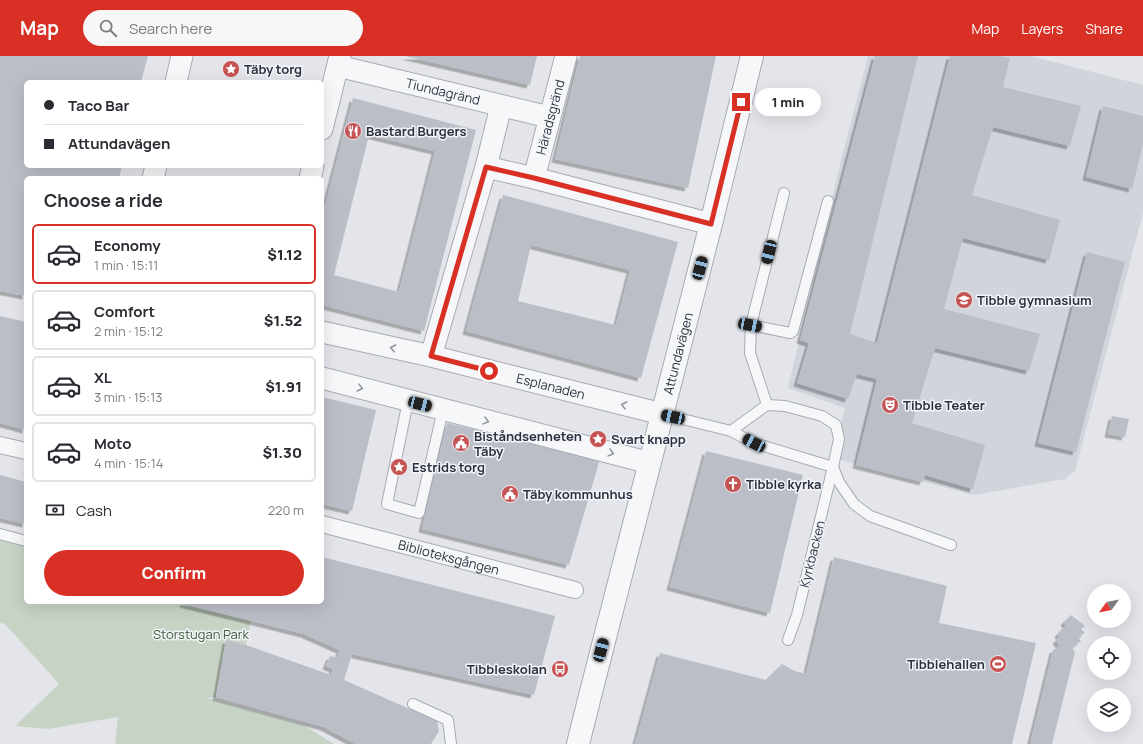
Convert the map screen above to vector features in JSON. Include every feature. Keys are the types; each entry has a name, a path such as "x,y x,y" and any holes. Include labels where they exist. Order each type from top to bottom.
{"street":[{"path":"176,80 182,56"},
{"name":"Häradsgränd","path":"534,178 566,56"},
{"name":"Attundavägen","path":"578,744 711,224 752,56"},
{"path":"324,121 339,61"},
{"name":"Tiundagränd","path":"339,61 501,106 549,117"},
{"path":"431,356 486,167 501,106"},
{"path":"486,167 711,224"},
{"name":"Esplanaden","path":"324,332 431,356 662,414"},
{"path":"324,379 650,463"},
{"path":"0,445 24,451"},
{"name":"Biblioteksgången","path":"324,525 575,590"}],"lane":[{"path":"731,431 767,405 750,353 750,325 784,193"},
{"path":"750,325 790,333 793,331 828,201"},
{"path":"408,401 387,504 419,513 443,410"},
{"name":"Kyrkbacken","path":"767,405 785,406 822,416 836,425 839,439 796,615 788,640"},
{"path":"662,414 731,431 754,443 833,467 839,482 854,504 870,516 951,545"},
{"path":"0,534 24,540"},
{"path":"413,704 448,720 451,744"}],"shaded area":[{"name":"Tibble gymnasium","path":"868,56 1031,56 1143,85 1143,213 1075,471 1065,479 974,495 833,458 845,408 788,388 840,164"}],"green space":[{"name":"Storstugan Park","path":"0,537 24,543 24,604 187,604 251,620 246,645 226,640 216,697 207,698 303,725 334,744 115,744 118,717 48,729 15,726 59,684 5,624 0,623"}],"building":[{"path":"0,56 148,56 142,80 24,80 24,168 122,168 120,176 24,176 24,296 0,291"},
{"path":"405,56 537,56 530,85"},
{"path":"580,56 716,56 688,188 555,159"},
{"path":"875,56 918,56 850,334 877,343 950,56 999,56 1010,58 1003,87 1081,106 1070,146 993,127 972,195 1060,220 1049,260 963,238 944,309 1040,334 1029,371 935,348 912,423 985,445 973,489 925,475 923,482 856,465 877,379 857,374 848,399 797,383 809,343 800,340"},
{"path":"353,98 476,130 424,331 324,306 324,209","holes":["369,135 435,151 399,292 334,275"]},
{"path":"1103,106 1143,116 1143,144 1132,189 1086,177"},
{"path":"503,195 678,242 641,378 466,331","holes":["531,245 630,270 616,325 518,301"]},
{"path":"1087,252 1125,262 1076,452 1038,443"},
{"path":"0,316 24,322 24,429 0,423"},
{"path":"324,397 376,410 352,511 324,504"},
{"path":"1112,416 1129,419 1125,437 1108,434"},
{"name":"Täby kommunhus","path":"447,423 600,459 569,565 422,529"},
{"path":"706,451 803,475 770,613 670,587"},
{"path":"0,475 24,481 24,524 0,518"},
{"name":"Tibblehallen","path":"834,557 947,586 939,623 1036,643 1012,744 635,744 660,653 766,680 782,664 795,671 806,674"},
{"path":"324,558 555,616 534,695 352,654 344,680 437,721 439,731 431,744 356,744 324,727 216,697 226,640 246,645 331,675 333,669 326,666 330,656 337,658 340,650 304,634 183,604 324,604"},
{"path":"1071,615 1085,626 1081,629 1085,633 1078,637 1081,641 1072,648 1075,652 1052,744 1030,744 1053,650 1060,646 1056,640 1060,637 1058,634 1066,625 1064,622"}],"place":[{"name":"Täby torg","path":"231,69"},
{"name":"Bastard Burgers","path":"353,131"},
{"name":"Tibble gymnasium","path":"964,300"},
{"name":"Tibble Teater","path":"890,405"},
{"name":"Svart knapp","path":"598,439"},
{"name":"Biståndsenheten Täby","path":"461,443"},
{"name":"Estrids torg","path":"399,467"},
{"name":"Tibble kyrka","path":"733,484"},
{"name":"Täby kommunhus","path":"510,494"},
{"name":"Tibblehallen","path":"998,664"},
{"name":"Tibbleskolan","path":"560,669"}],"route":[{"path":"489,371 431,356 486,167 711,224 741,102"}]}
